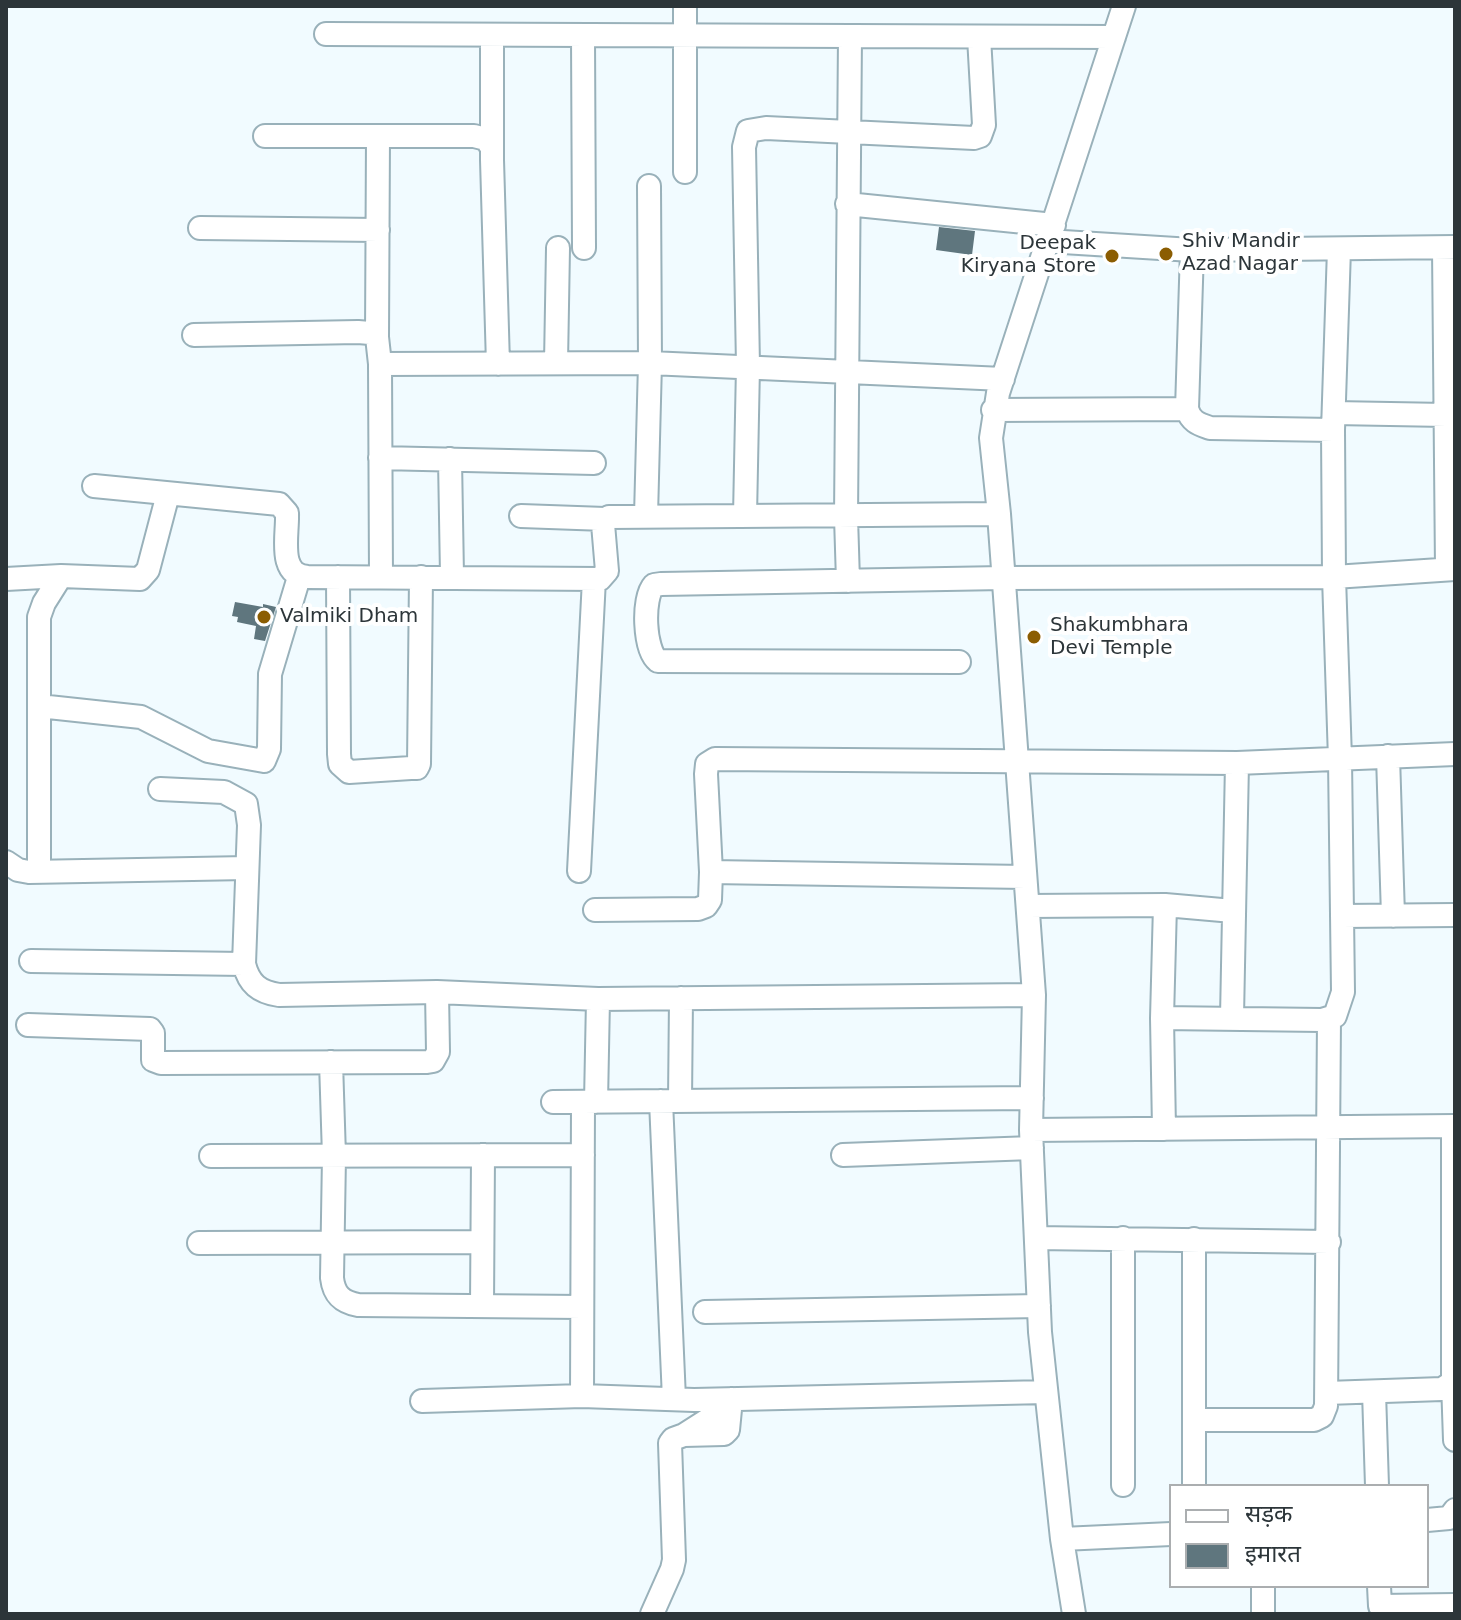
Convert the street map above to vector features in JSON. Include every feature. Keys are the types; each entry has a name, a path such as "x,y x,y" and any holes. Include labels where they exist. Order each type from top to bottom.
{"street":[{"path":"685,6 685,172"},
{"path":"1074,1614 1062,1539 1039,1306 1032,1139 1034,995 991,438 993,410 1124,6"},
{"path":"326,34 1114,37"},
{"path":"492,35 498,364"},
{"path":"583,36 584,248"},
{"path":"848,581 850,36"},
{"path":"745,516 748,366 744,147 748,131 766,128 980,136 984,125 979,37"},
{"path":"265,136 474,136 486,139 492,148"},
{"path":"378,136 381,577"},
{"path":"646,516 650,363 649,186"},
{"path":"847,204 1192,250 1450,248 1446,415 1451,569 1334,577 1003,578 654,585 647,595 648,646 651,656 658,661 959,662"},
{"path":"200,228 378,230"},
{"path":"556,363 558,248"},
{"path":"1195,1420 1314,1420 1322,1416 1327,1393 1329,1019 1340,1007 1343,992 1334,577 1339,249"},
{"path":"1192,250 1187,409 1195,423 1210,428 1446,415"},
{"path":"194,335 358,332 377,337"},
{"path":"380,364 650,363 1003,379"},
{"path":"993,410 1187,409"},
{"path":"380,458 594,463"},
{"path":"450,459 452,576"},
{"path":"94,486 279,504 287,513 288,566 299,577 605,577 605,519"},
{"path":"6,579 61,576 131,580 145,576 168,494"},
{"path":"521,516 605,519 646,516 999,514"},
{"path":"39,872 39,617 61,576"},
{"path":"39,706 141,717 208,751 264,761 269,749 270,674 299,577"},
{"path":"338,577 339,754 340,764 349,772 417,768 419,764 421,577"},
{"path":"579,871 594,579"},
{"path":"595,910 698,909 706,906 710,900 711,872 706,774 707,764 715,759 1237,763 1455,754"},
{"path":"1388,756 1393,916"},
{"path":"1232,1017 1237,763"},
{"path":"160,789 224,792 246,804 249,825 244,964 247,978 266,993 437,992 598,999 1034,995"},
{"path":"6,862 18,870 39,872 247,868"},
{"path":"711,872 1025,877"},
{"path":"1028,906 1165,905 1233,911"},
{"path":"1164,1129 1162,1018 1165,905"},
{"path":"1342,916 1455,915"},
{"path":"31,961 244,964"},
{"path":"28,1025 150,1029 153,1033 153,1060 161,1063 433,1061 438,1052 437,992"},
{"path":"681,998 671,1101 678,1399 692,1430"},
{"path":"582,1396 583,1155 598,999"},
{"path":"1162,1018 1329,1019"},
{"path":"331,1062 333,1287 341,1299 349,1303 582,1307"},
{"path":"553,1102 1032,1098"},
{"path":"843,1155 1164,1129 1454,1126 1455,1440"},
{"path":"482,1306 483,1155"},
{"path":"211,1156 583,1155"},
{"path":"1036,1238 1329,1242"},
{"path":"1123,1238 1123,1485"},
{"path":"1194,1239 1194,1484"},
{"path":"199,1243 482,1242"},
{"path":"705,1312 1039,1306"},
{"path":"1327,1393 1442,1389 1453,1382"},
{"path":"422,1401 582,1396 731,1402 1046,1392"},
{"path":"1374,1392 1377,1484"},
{"path":"652,1614 669,1579 674,1560 670,1443 692,1430 724,1434 728,1430 731,1402"},
{"path":"1429,1520 1449,1518 1455,1510"},
{"path":"1062,1539 1169,1534"},
{"path":"1263,1588 1263,1614"},
{"path":"1380,1602 1455,1605"}],"building":[{"path":"939,227 975,231 972,255 936,250"},
{"path":"235,602 276,607 265,641 254,639 256,626 237,622 238,617 232,616"}],"place":[{"name":"Shiv Mandir Azad Nagar","path":"1166,254"},
{"name":"Deepak Kiryana Store","path":"1112,256"},
{"name":"Valmiki Dham","path":"264,617"},
{"name":"Shakumbhara Devi Temple","path":"1034,637"}]}
